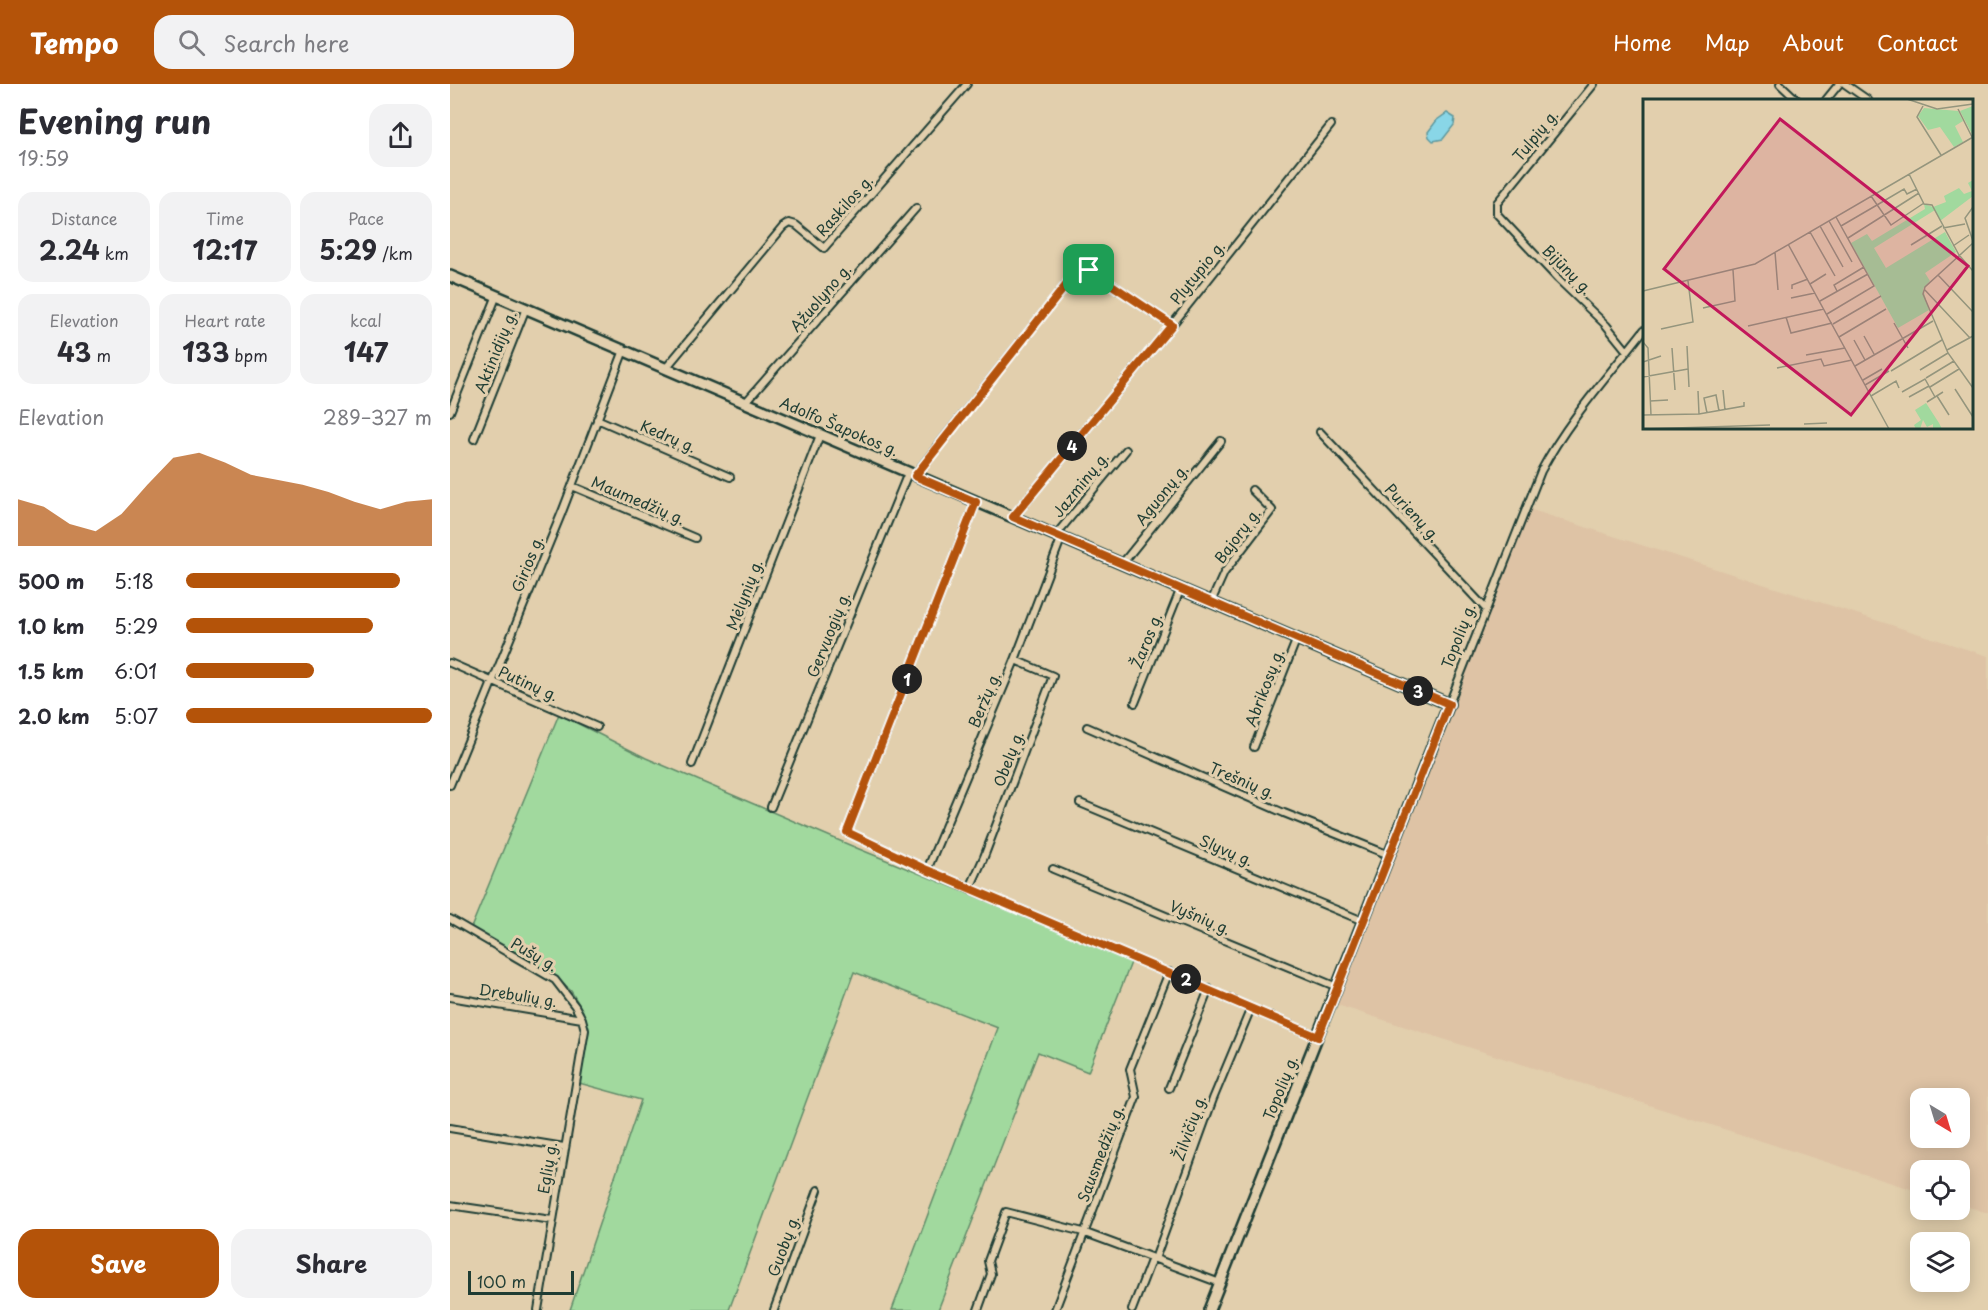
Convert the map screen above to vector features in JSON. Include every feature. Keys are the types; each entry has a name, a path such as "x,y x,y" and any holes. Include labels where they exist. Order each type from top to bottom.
{"street":[{"name":"Raskilos g.","path":"666,368 783,227 789,223 796,225 824,248 967,84"},
{"name":"Tulpių g.","path":"1497,202 1594,84"},
{"path":"1780,84 1796,99"},
{"path":"1827,99 1839,84"},
{"path":"1845,84 1867,99"},
{"name":"Plytupio g.","path":"1013,517 1172,325 1331,125"},
{"name":"Bijūnų g.","path":"1497,202 1497,214 1558,279 1606,325 1627,351"},
{"name":"Ąžuolyno g.","path":"745,403 916,208"},
{"name":"Gervuogių g.","path":"771,807 911,474 1082,265 1172,325"},
{"name":"Adolfo Šapokos g.","path":"450,276 1449,704"},
{"path":"450,412 496,295"},
{"name":"Aktinidijų g.","path":"474,439 526,308"},
{"name":"Topolių g.","path":"1209,1310 1537,480 1552,450 1643,331"},
{"name":"Girios g.","path":"450,785 572,486 624,350"},
{"name":"Kedrų g.","path":"597,419 730,477"},
{"name":"Purienų g.","path":"1320,432 1486,609"},
{"name":"Mėlynių g.","path":"692,764 820,435"},
{"name":"Aguonų g.","path":"1122,564 1221,441"},
{"name":"Jazminų g.","path":"1058,538 1126,450"},
{"name":"Maumedžių g.","path":"572,486 695,538"},
{"name":"Bajorų g.","path":"1211,602 1224,573 1272,510 1252,490"},
{"path":"976,502 847,832 927,870 1318,1037"},
{"name":"Beržų g.","path":"927,870 1015,660 1058,538"},
{"name":"Žaros g.","path":"1135,703 1181,588"},
{"name":"Abrikosų g.","path":"1254,747 1297,638"},
{"name":"Obelų g.","path":"970,888 1053,676 1015,660"},
{"name":"Putinų g.","path":"450,663 597,727"},
{"name":"Trešnių g.","path":"1087,727 1284,813 1389,855"},
{"name":"Slyvų g.","path":"1080,803 1363,921"},
{"name":"Vyšnių g.","path":"1053,869 1337,987"},
{"name":"Pušų g.","path":"450,919 555,980 582,1019 585,1030"},
{"name":"Sausmedžių g.","path":"1055,1310 1136,1097 1130,1069 1169,972"},
{"path":"1169,1088 1209,989"},
{"name":"Drebulių g.","path":"450,997 582,1019"},
{"name":"Žilvičių g.","path":"1132,1310 1251,1008"},
{"name":"Eglių g.","path":"538,1310 585,1030"},
{"path":"450,1128 564,1147"},
{"name":"Guobų g.","path":"774,1310 818,1190"},
{"path":"450,1205 552,1220"},
{"path":"978,1310 991,1274 988,1262 1006,1212 1083,1232 1220,1283"}],"shaded area":[{"path":"1529,509 1988,656 1988,1213 1970,1207 1970,1160 1910,1160 1910,1189 1334,1004"}],"green space":[{"path":"559,714 646,758 859,849 1132,960 1088,1072 1038,1052 938,1310 892,1310 998,1028 854,972 729,1310 570,1310 641,1100 579,1083 589,1031 583,1011 571,991 554,975 471,928"}],"water":[{"path":"1447,113 1455,118 1454,125 1443,139 1433,141 1428,132 1437,120"}],"route":[{"path":"1082,265 1089,270 1172,325 1013,517 1449,704 1318,1037 927,870 847,832 976,502 915,476 1082,265"}]}
